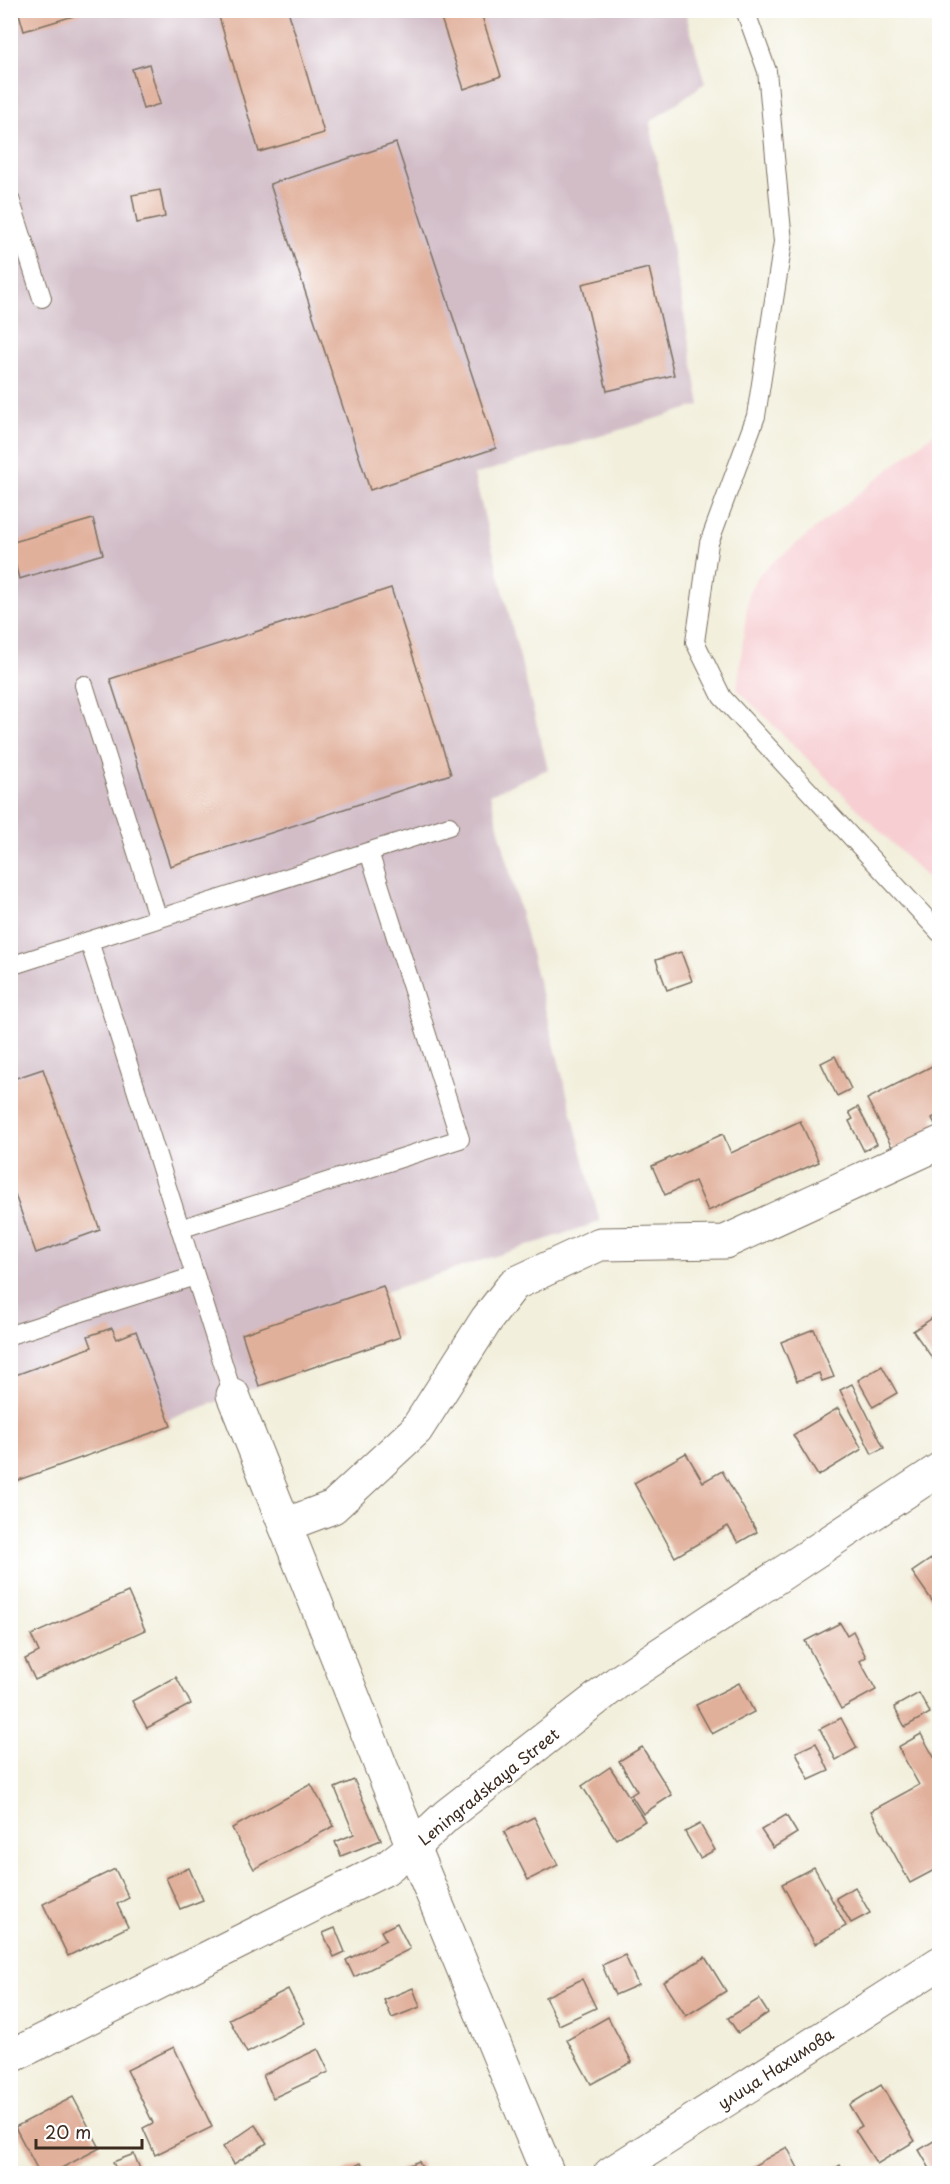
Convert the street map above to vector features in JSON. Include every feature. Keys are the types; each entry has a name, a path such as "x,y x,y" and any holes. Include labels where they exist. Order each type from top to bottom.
{"street":[{"path":"285,1525 333,1507 416,1430 487,1319 514,1284 600,1244 725,1242 939,1143"},
{"path":"233,1395 413,1846 548,2174"},
{"name":"Leningradskaya Street","path":"10,2057 385,1869 447,1815 618,1682 939,1469"},
{"name":"улица Нахимова","path":"610,2174 939,1963"}],"lane":[{"path":"745,10 767,71 783,242 756,416 709,543 695,642 722,697 939,933"},
{"path":"10,199 42,298"},
{"path":"84,685 158,919"},
{"path":"10,966 449,826"},
{"path":"180,1229 460,1139 369,852"},
{"path":"89,941 233,1395"},
{"path":"10,1335 195,1276"}],"shaded area":[{"path":"11,11 685,11 705,83 650,122 700,405 474,475 548,769 490,794 600,1222 385,1292 400,1337 168,1420 171,1426 11,1483"},
{"path":"939,429 939,890 737,689 749,591 761,572"}],"building":[{"path":"18,10 90,10 90,11 24,31"},
{"path":"217,10 288,10 324,133 259,152"},
{"path":"443,10 480,10 501,76 464,89 439,12"},
{"path":"149,64 160,104 143,109 132,69"},
{"path":"396,143 496,448 370,490 270,184"},
{"path":"160,190 165,217 137,223 132,195"},
{"path":"649,268 674,375 607,391 582,284"},
{"path":"93,519 103,554 19,579 10,543"},
{"path":"391,588 451,774 170,866 110,679"},
{"path":"681,952 692,981 667,990 656,960"},
{"path":"835,1056 851,1089 837,1096 821,1063"},
{"path":"940,1062 940,1114 932,1118 937,1128 894,1151 867,1099"},
{"path":"43,1069 100,1230 36,1253 10,1181 10,1080"},
{"path":"858,1107 877,1144 864,1151 849,1121 853,1119 849,1112"},
{"path":"800,1121 819,1162 708,1211 695,1181 665,1195 652,1166 723,1134 731,1153"},
{"path":"383,1286 400,1337 259,1386 242,1334"},
{"path":"940,1313 940,1369 913,1331"},
{"path":"112,1328 117,1339 136,1331 171,1426 10,1483 10,1377 92,1347 88,1336"},
{"path":"814,1329 834,1377 822,1381 819,1373 797,1381 781,1342"},
{"path":"882,1366 897,1393 873,1407 858,1380"},
{"path":"852,1384 884,1448 872,1454 840,1390"},
{"path":"838,1408 862,1449 818,1476 793,1435"},
{"path":"686,1453 703,1482 722,1471 757,1532 738,1543 728,1526 675,1557 634,1483"},
{"path":"940,1553 940,1612 912,1572"},
{"path":"128,1592 145,1630 35,1680 25,1659 39,1652 31,1635"},
{"path":"840,1623 847,1635 853,1631 866,1657 860,1661 876,1690 841,1709 805,1641"},
{"path":"176,1677 191,1704 147,1728 132,1701"},
{"path":"739,1683 754,1712 712,1734 696,1705"},
{"path":"919,1693 930,1713 905,1727 894,1707"},
{"path":"841,1718 857,1748 836,1760 820,1729"},
{"path":"921,1734 940,1768 940,1867 910,1883 871,1811 919,1785 898,1747"},
{"path":"816,1743 829,1771 809,1780 796,1752"},
{"path":"642,1747 672,1795 643,1814 631,1795 637,1791 619,1761"},
{"path":"610,1767 645,1821 616,1839 582,1786"},
{"path":"354,1780 381,1840 341,1856 335,1842 354,1834 335,1788"},
{"path":"311,1784 334,1826 254,1869 232,1828"},
{"path":"786,1815 797,1833 773,1848 761,1830"},
{"path":"534,1817 558,1865 528,1880 504,1832"},
{"path":"700,1824 715,1850 700,1858 685,1832"},
{"path":"814,1867 846,1926 815,1944 782,1884"},
{"path":"189,1868 203,1900 180,1909 166,1878"},
{"path":"115,1869 129,1898 117,1904 128,1927 68,1956 43,1904"},
{"path":"855,1887 870,1913 851,1923 836,1898"},
{"path":"397,1923 410,1949 354,1977 346,1960 386,1940 381,1931"},
{"path":"335,1928 345,1952 334,1957 323,1933"},
{"path":"625,1955 638,1985 615,1995 602,1965"},
{"path":"705,1957 726,1991 686,2016 664,1982"},
{"path":"582,1979 596,2008 559,2025 545,1997"},
{"path":"413,1988 420,2007 392,2018 384,2000"},
{"path":"288,1989 305,2023 247,2053 229,2019"},
{"path":"759,1999 768,2013 738,2033 728,2018"},
{"path":"608,2017 632,2062 591,2084 567,2040"},
{"path":"174,2047 212,2127 155,2155 143,2128 153,2123 127,2070"},
{"path":"318,2049 329,2072 273,2098 263,2075"},
{"path":"881,2085 915,2141 877,2164 855,2130 862,2126 849,2105"},
{"path":"73,2097 100,2148 50,2174 40,2174 15,2127"},
{"path":"255,2125 267,2143 234,2164 223,2147"},
{"path":"940,2137 940,2174 933,2174 919,2150"},
{"path":"787,2147 801,2174 739,2174"},
{"path":"134,2154 142,2174 118,2174 113,2162"},
{"path":"419,2161 425,2174 400,2174 399,2170"},
{"path":"361,2163 366,2174 340,2174"},
{"path":"840,2165 845,2174 826,2174"}]}
